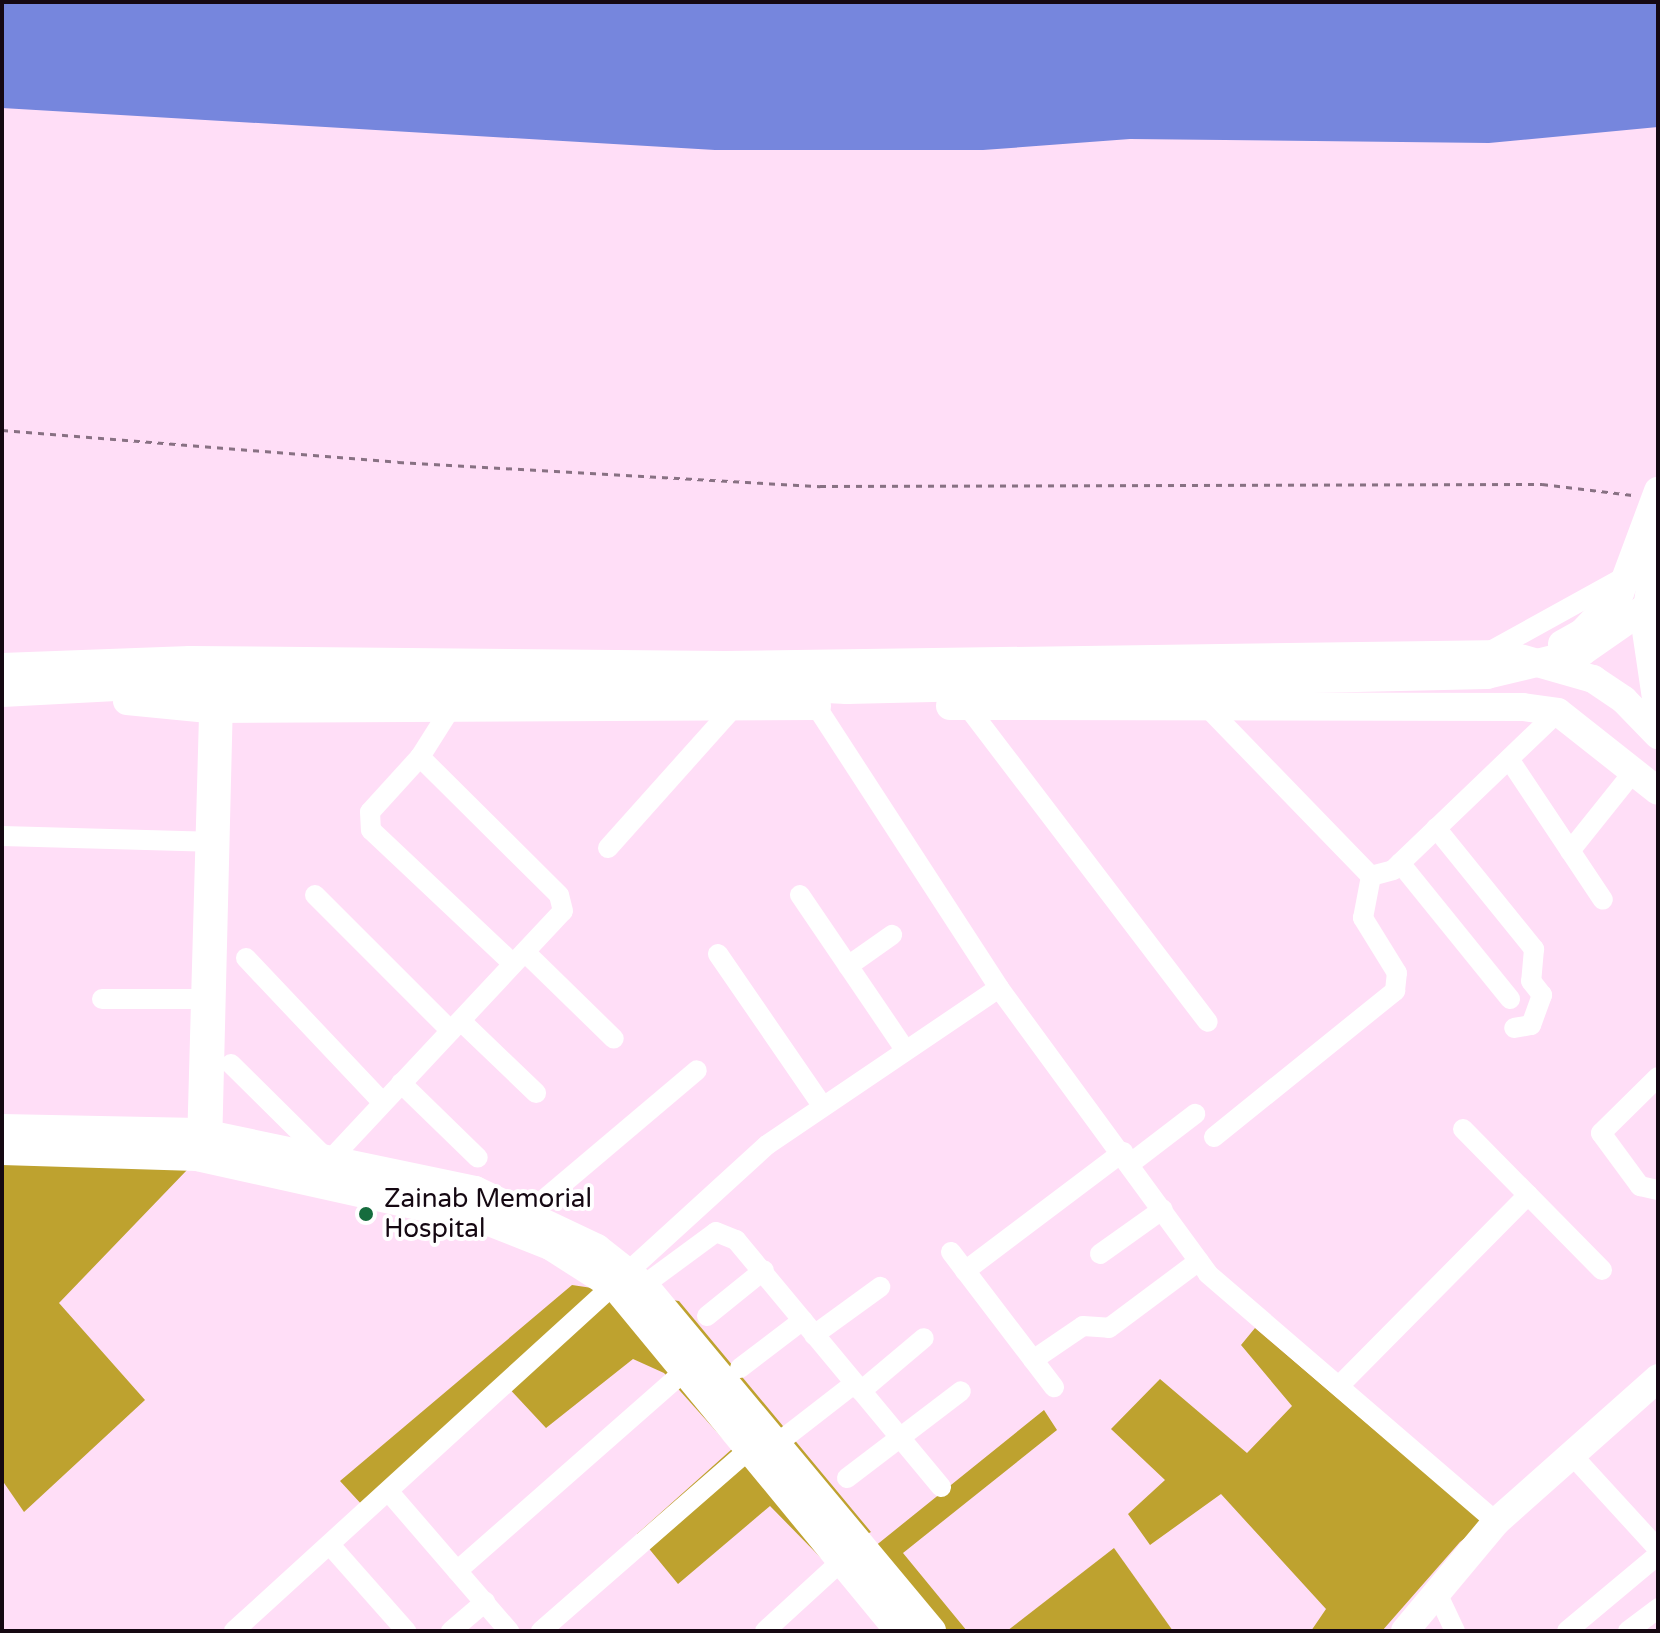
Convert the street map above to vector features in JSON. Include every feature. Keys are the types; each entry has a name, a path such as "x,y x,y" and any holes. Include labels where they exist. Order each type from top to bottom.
{"main road":[{"path":"760,664 784,677 1049,673 1460,664 1550,651 1582,633 1620,593 1647,493"},
{"path":"1658,527 1645,624 1658,712"},
{"path":"2,693 192,683 718,684 847,690 1487,675 1582,652 1658,599"},
{"path":"2,667 211,660 725,665 1506,654 1593,679 1624,700 1658,735"},
{"path":"725,665 730,706"},
{"path":"42,693 216,709 1523,707 1558,712 1658,791"},
{"path":"2,1128 205,1146 326,1173 489,1222 550,1246 630,1282 685,1371 766,1441"},
{"path":"2,1151 205,1146"},
{"path":"326,1173 475,1190 528,1213 630,1282 766,1441 851,1552 932,1631"},
{"path":"1405,1631 1496,1522 1658,1378"},
{"path":"851,1552 892,1628"}],"street":[{"path":"1485,654 1605,584 1658,564"},
{"path":"608,848 730,706"},
{"path":"816,706 999,988 1127,1157 1199,1261 1496,1522"},
{"path":"967,706 1208,1022"},
{"path":"1207,707 1371,876"},
{"path":"451,708 420,757 370,812 371,830 614,1039"},
{"path":"205,1146 216,709"},
{"path":"1371,876 1400,863 1558,712"},
{"path":"231,1064 326,1173 401,1083 563,911 564,903 420,757"},
{"path":"1509,759 1603,900"},
{"path":"1570,851 1635,770"},
{"path":"1436,828 1534,949 1531,981 1542,995 1531,1025 1514,1028"},
{"path":"2,836 213,842"},
{"path":"1400,863 1510,999"},
{"path":"1214,1137 1395,991 1397,973 1363,918 1371,876"},
{"path":"315,895 456,1026 536,1093"},
{"path":"800,895 904,1048"},
{"path":"848,966 892,935"},
{"path":"718,954 821,1104"},
{"path":"246,958 383,1103"},
{"path":"234,1631 630,1282 767,1145 821,1104 999,988"},
{"path":"102,999 207,999"},
{"path":"528,1213 697,1070"},
{"path":"1658,1077 1601,1133 1640,1186 1658,1190"},
{"path":"401,1083 478,1158"},
{"path":"965,1271 1127,1157 1195,1114"},
{"path":"1463,1129 1602,1270"},
{"path":"1339,1386 1528,1195"},
{"path":"1100,1254 1163,1209"},
{"path":"630,1282 716,1232 736,1240 941,1487"},
{"path":"951,1252 1054,1387"},
{"path":"1033,1360 1078,1328 1109,1328 1199,1261"},
{"path":"707,1316 764,1270"},
{"path":"740,1368 880,1287"},
{"path":"541,1631 766,1441 858,1387 924,1338"},
{"path":"457,1571 685,1371"},
{"path":"847,1478 961,1391"},
{"path":"1572,1455 1658,1549"},
{"path":"389,1492 509,1631"},
{"path":"330,1545 406,1631"},
{"path":"765,1631 851,1552"},
{"path":"1567,1631 1658,1555"},
{"path":"1437,1593 1455,1631"},
{"path":"451,1631 485,1602"},
{"path":"1628,1631 1658,1608"}],"path":[{"path":"2,430 398,462 820,486 1542,484 1647,493"}],"shaded area":[{"path":"2,1161 187,1170 59,1303 145,1400 24,1512 2,1480"},
{"path":"572,1285 679,1301 871,1532 821,1558 770,1506 678,1584 637,1534 732,1449 664,1373 633,1359 546,1428 504,1383 363,1506 340,1481"},
{"path":"1255,1328 1484,1523 1460,1542 1382,1631 1311,1631 1326,1609 1221,1494 1150,1545 1128,1514 1165,1480 1111,1429 1160,1379 1247,1453 1292,1406 1241,1345"},
{"path":"1044,1410 1057,1430 903,1553 967,1631 945,1631 874,1547"},
{"path":"1114,1548 1173,1631 1007,1631"}],"water":[{"path":"2,2 1658,2 1658,127 1489,143 1130,139 983,150 715,150 2,108"}],"place":[{"name":"Zainab Memorial Hospital","path":"366,1214"}]}
